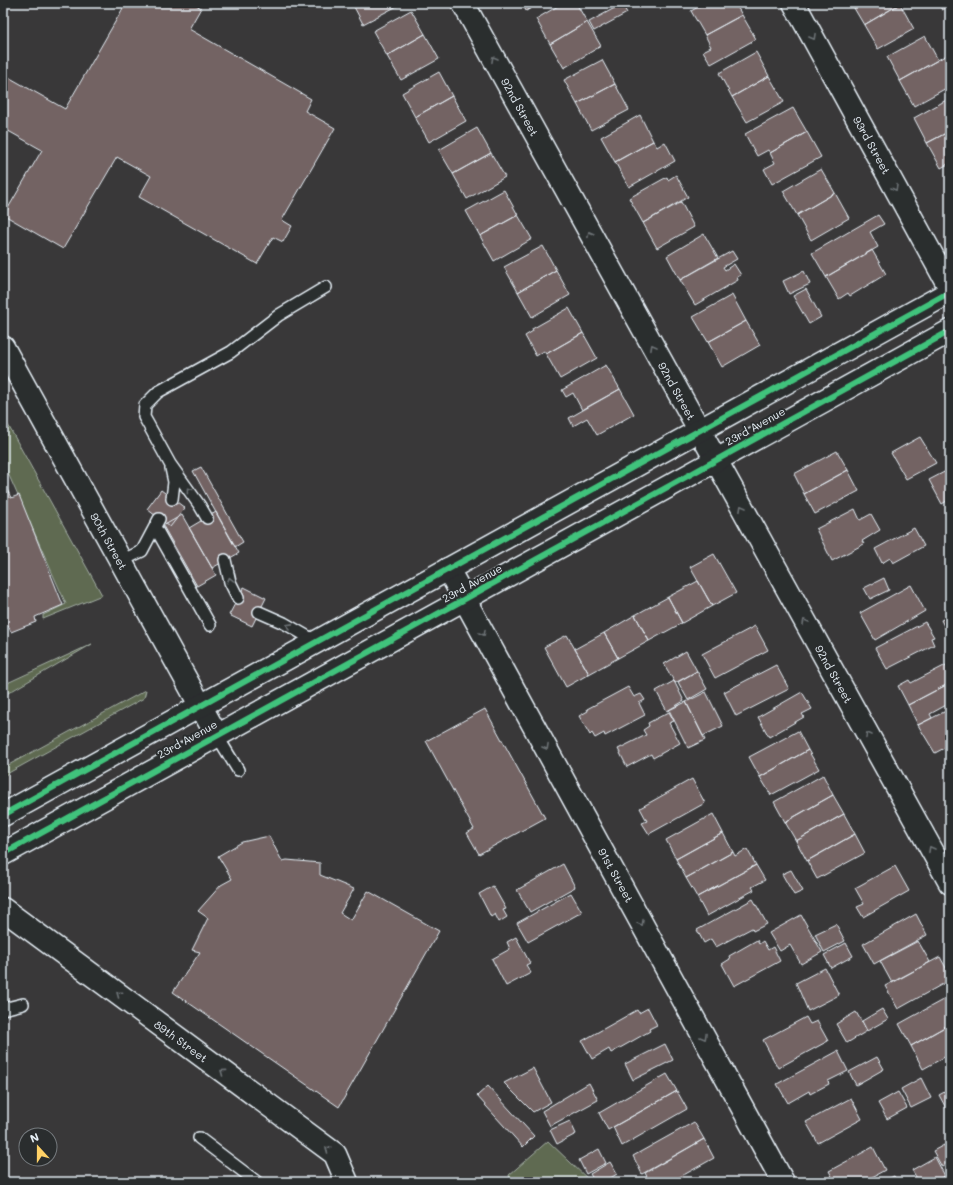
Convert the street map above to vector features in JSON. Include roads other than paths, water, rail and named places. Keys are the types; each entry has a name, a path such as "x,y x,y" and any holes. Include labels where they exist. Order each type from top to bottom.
{"street":[{"name":"92nd Street","path":"463,3 950,883"},
{"name":"93rd Street","path":"794,3 950,288"},
{"name":"23rd Avenue","path":"3,814 950,292"},
{"name":"23rd Avenue","path":"3,854 216,734 950,331"},
{"name":"90th Street","path":"3,347 216,734"},
{"name":"91st Street","path":"448,569 783,1182"},
{"name":"89th Street","path":"3,909 335,1154 347,1182"}],"lane":[{"path":"207,518 170,464 144,417 144,410 148,401 158,392 232,352 279,315 326,287"},
{"path":"170,464 174,482 172,499"},
{"path":"121,561 142,551 157,523 210,625"},
{"path":"225,560 230,582 238,598"},
{"path":"259,612 284,623 317,642"},
{"path":"216,734 238,770"},
{"path":"3,1009 23,1004"},
{"path":"199,1138 257,1182"}]}
